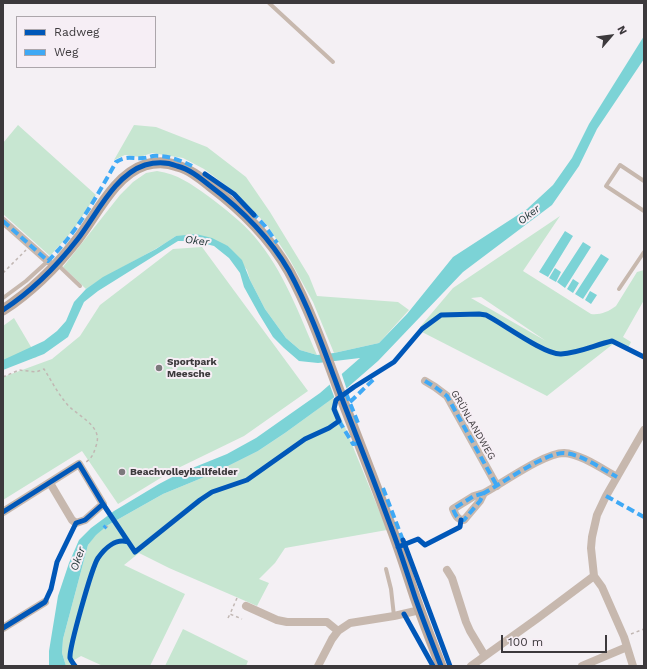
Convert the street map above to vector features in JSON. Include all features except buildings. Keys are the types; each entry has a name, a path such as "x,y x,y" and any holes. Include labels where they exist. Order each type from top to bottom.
{"main road":[{"path":"3,310 35,286 52,263 76,241 112,191 125,176 138,168 154,163 170,164 188,170 218,192 252,222 262,233 288,270 315,327 391,526 441,666"}],"street":[{"path":"3,221 30,246 52,263"},
{"name":"GRÜNLANDWEG","path":"425,381 436,387 447,396 497,486"},
{"path":"634,666 624,637 602,587 594,576 591,548 593,528 597,515 644,430"},
{"path":"484,493 480,501 464,520 457,517 453,509 474,496 484,493 546,458 556,454 564,453 581,457 617,477"},
{"path":"3,512 79,464 104,504 85,520 76,523 72,520 50,483"},
{"path":"447,570 452,578 470,631 486,656"},
{"path":"471,666 594,576"},
{"path":"3,628 46,602"},
{"path":"246,606 278,620 287,622 327,622 338,631"},
{"path":"318,666 327,646 338,631 350,623 420,610"},
{"path":"582,666 627,647"}],"lane":[{"path":"269,3 333,62"},
{"path":"644,181 620,165 606,186 644,211"},
{"path":"619,289 644,252"},
{"path":"639,261 644,264"},
{"path":"3,298 52,263 80,286"},
{"path":"386,569 391,589 394,616"}],"path":[{"path":"3,273 30,246"},
{"path":"3,377 19,370 36,372 44,369 67,404 92,426 97,434 98,443 94,453 90,459 79,464"},
{"path":"75,666 71,660 72,641 95,564 105,550 113,544 120,541 128,542 125,535 105,506"},
{"path":"398,547 418,539 425,545 460,527 461,520"},
{"path":"46,602 51,589 57,562 76,523"},
{"path":"228,618 237,598"},
{"path":"230,614 242,619"},
{"path":"624,637 644,629"}],"green space":[{"path":"18,125 96,195 74,229 50,256 3,214 3,143"},
{"path":"134,125 156,127 207,147 246,177 270,212 309,276 317,296 398,302 409,310 379,343 334,353 313,302 290,260 267,225 236,193 204,169 183,158 152,153 140,157 125,155 114,160"},
{"path":"157,171 171,174 196,187 244,225 254,236 265,249 290,293 317,355 300,350 286,338 265,309 250,280 247,270 228,246 176,236 86,289 63,267 120,195 133,182 146,173"},
{"path":"560,216 523,271 591,314 598,314 604,313 616,306 637,272 644,270 644,300 623,337 631,342 627,350 613,344 547,396 422,332 420,327 453,288","holes":["481,297 546,341 471,298"]},
{"name":"Sportpark Meesche","path":"202,247 308,391 244,436 172,471 118,504 82,451 3,500 3,377 52,359 80,336 100,305 173,249"},
{"path":"14,318 37,357 3,365 3,326"},
{"path":"333,398 387,530 285,548 275,563 259,579 269,583 257,606 169,568 139,553 124,565 185,594 150,666 103,666 81,656 71,662 73,666 66,666 62,653 63,639 88,545 95,535 108,525 163,494 214,473 258,451"},
{"path":"183,629 248,661 246,666 165,666"}],"water":[{"name":"Oker","path":"644,36 644,59 597,129 579,166 552,205 463,272 378,361 347,388 285,433 258,451 214,473 163,494 108,525 96,535 88,545 63,639 62,653 66,666 49,666 49,651 58,596 69,563 79,540 91,528 114,511 159,484 180,473 227,454 256,438 320,393 360,358 318,363 299,361 273,337 244,287 240,273 229,258 214,246 194,241 178,241 98,291 84,302 68,337 44,354 3,370 3,360 44,341 57,331 66,321 74,302 86,289 103,277 156,249 176,236 196,234 212,238 228,246 242,260 250,280 265,309 286,338 300,350 317,355 334,353 379,343 407,314 453,257 527,209 553,185 572,158 589,124"},
{"path":"565,231 573,236 548,277 539,272"},
{"path":"583,242 591,247 565,288 557,282"},
{"path":"601,254 609,259 583,299 575,294"},
{"path":"555,268 561,272 556,282 549,278"},
{"path":"573,279 579,283 573,293 567,289"},
{"path":"590,291 597,295 591,304 585,300"}],"pier":[{"path":"341,372 347,390 335,399 329,383"}],"marked path":[{"path":"3,221 48,261 77,226 116,162 126,158 163,156 173,158 192,166"},
{"path":"252,212 265,226 277,243"},
{"path":"350,402 374,379"},
{"path":"425,381 447,396 497,486"},
{"path":"346,393 358,423"},
{"path":"339,421 353,444 359,443"},
{"path":"484,493 474,496 453,509 457,516 464,520 480,501 484,493 535,463 556,454 564,453 577,456 617,477"},
{"path":"383,488 404,543"},
{"path":"606,496 644,517"}],"cycle path":[{"path":"3,310 34,287 61,260 77,240 106,197 134,170 153,163 173,165 186,169 221,194 254,224 273,246 289,271 305,303 380,496 418,606 441,666"},
{"path":"205,174 234,194 254,215"},
{"path":"3,512 79,464 103,504 135,552 212,492 247,480 305,439 329,428 339,421 334,409 336,400 394,362 422,329 441,315 486,315 534,344 554,353 561,354 574,352 612,341 644,357"},
{"path":"3,628 45,602 51,589 57,562 76,523 85,520 103,504"},
{"path":"398,547 418,539 425,545 460,527 461,520"},
{"path":"403,540 450,666"},
{"path":"75,666 70,658 73,639 95,564 107,547 119,541 128,542"},
{"path":"404,614 433,666"}],"place":[{"name":"Sportpark Meesche","path":"159,368"},
{"name":"Beachvolleyballfelder","path":"122,472"}]}
